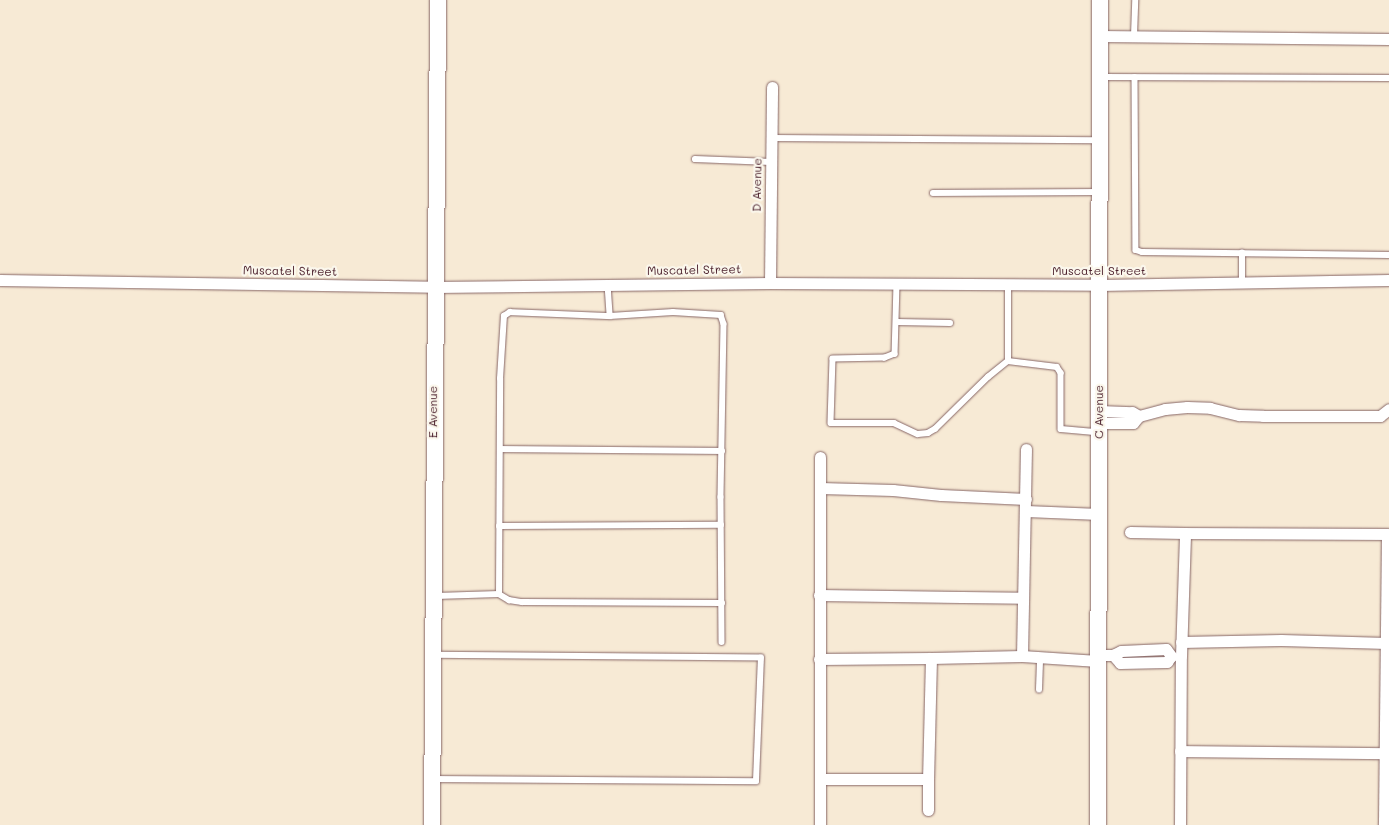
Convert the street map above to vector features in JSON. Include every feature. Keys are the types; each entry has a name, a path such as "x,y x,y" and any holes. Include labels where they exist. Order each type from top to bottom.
{"street":[{"name":"E Avenue","path":"432,825 434,286 438,0"},
{"name":"C Avenue","path":"1098,825 1103,657 1099,514 1100,0"},
{"path":"1100,36 1389,39"},
{"name":"D Avenue","path":"770,283 772,87"},
{"name":"Muscatel Street","path":"0,280 434,286 770,283 1099,285 1389,280"},
{"path":"1099,422 1132,412 1140,416 1165,409 1187,407 1210,408 1239,415 1273,416 1380,416 1389,409"},
{"path":"1022,656 1026,449"},
{"path":"820,457 820,825"},
{"path":"820,488 893,490 1099,514"},
{"path":"1130,532 1388,534 1384,825"},
{"path":"1180,825 1180,751 1176,656 1181,642 1185,533"},
{"path":"819,596 1023,598"},
{"path":"1181,642 1280,640 1386,643"},
{"path":"819,659 1022,656 1103,657 1120,663 1167,662 1176,656"},
{"path":"928,810 932,658"},
{"path":"1180,751 1385,753"},
{"path":"820,779 928,778"}],"lane":[{"path":"1134,36 1135,0"},
{"path":"1100,77 1389,78"},
{"path":"1135,77 1136,250 1142,252 1389,255"},
{"path":"771,138 1099,141"},
{"path":"695,159 771,162"},
{"path":"933,193 1099,192"},
{"path":"1242,253 1242,282"},
{"path":"897,284 895,354 890,357 833,358 831,423 894,423 918,434 928,433 1008,361 1008,284"},
{"path":"608,285 610,316"},
{"path":"499,594 500,449 504,316 510,312 610,316 673,312 721,315 724,324 721,525 722,642"},
{"path":"897,322 950,323"},
{"path":"1008,361 1057,367 1061,374 1060,429 1099,422"},
{"path":"500,449 722,451"},
{"path":"499,526 721,525"},
{"path":"433,596 499,594 510,600 522,602 722,603"},
{"path":"432,655 761,658 756,781 432,779"},
{"path":"1039,690 1040,657"}]}
